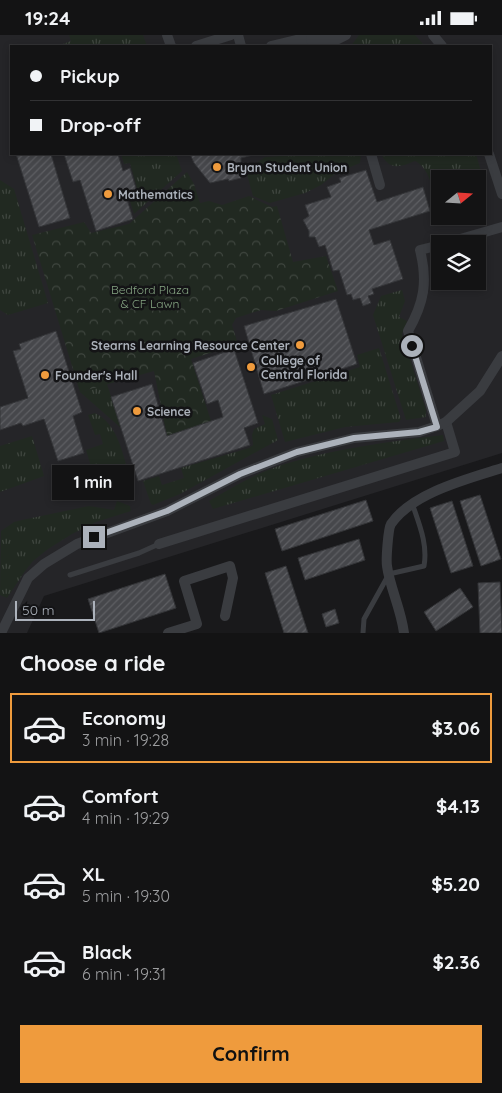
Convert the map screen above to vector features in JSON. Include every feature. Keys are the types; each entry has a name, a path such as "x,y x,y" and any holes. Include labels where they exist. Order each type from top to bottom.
{"street":[{"path":"199,45 230,35"},
{"path":"275,45 296,40 312,43 341,40"},
{"path":"371,155 380,185"},
{"path":"489,155 502,194"},
{"path":"474,235 502,227"},
{"path":"159,544 455,452 441,425 408,331 418,314 422,300 425,268 420,250 431,247"},
{"path":"1,633 28,579 44,564 77,544 167,511 260,465 297,452 354,438 419,432 441,425 480,391 502,356"},
{"path":"404,633 402,619 386,565 390,526 412,503 431,493 466,479 502,468"},
{"path":"168,633 197,624 184,581 230,567 234,578 225,616"}],"lane":[{"path":"363,633 364,619 389,574 424,566 426,554 423,538 412,503"},
{"path":"70,575 139,553 159,544"}],"shaded area":[{"name":"College of Central Florida","path":"0,35 502,35 502,453 44,596 27,633 0,633"}],"green space":[{"path":"69,35 143,35 147,45 63,45 71,41"},
{"path":"359,35 415,35 424,45 352,45"},
{"path":"121,155 176,155 182,171 134,214 129,198 139,195 130,163 124,164"},
{"path":"361,155 360,163 336,173 321,185 305,193 270,203 253,196 246,171 265,157"},
{"path":"382,155 476,155 481,170 431,170 431,185 425,170 415,161 400,166 388,163"},
{"name":"Bedford Plaza & CF Lawn","path":"187,172 194,184 200,203 209,201 222,205 249,196 272,207 277,206 293,262 326,256 338,291 276,311 261,310 236,318 232,325 238,344 191,359 211,421 167,436 154,371 80,392 32,235 84,222 91,233 129,224"},
{"path":"0,180 14,189 48,303 8,315 0,310"},
{"path":"402,290 405,301 399,317 407,321 402,334 426,410 426,417 406,420 373,315 381,296"},
{"path":"379,348 401,419 399,422 345,427 285,442 271,395 360,367 357,355"},
{"path":"107,384 121,428 80,392"},
{"path":"95,413 109,425 119,441 130,478 125,480 93,473 86,450 103,444 100,434 95,435 88,415"},
{"path":"262,415 272,419 278,440 180,494 153,505 151,504 143,481 159,476 162,485 184,478 181,468 249,448 253,445 252,435 254,429 265,424"},
{"path":"443,435 444,441 213,509 209,501 265,471 304,458 363,446"},
{"path":"32,436 44,476 0,492 0,446"},
{"path":"117,501 130,506 131,511 96,522 48,549 33,561 7,598 0,595 1,531 14,522 89,506 114,510"}],"building":[{"path":"16,155 51,155 70,218 39,227"},
{"name":"Mathematics","path":"64,155 118,155 123,171 130,168 137,192 126,196 133,219 96,231 80,180 73,182"},
{"name":"Bryan Student Union","path":"190,155 253,155 241,158 241,162 237,163 241,178 229,181 228,179 210,183 194,163"},
{"path":"366,170 377,202 423,187 430,211 369,230 374,245 390,240 403,279 372,289 374,294 368,296 371,303 363,306 360,298 353,300 351,294 347,295 339,270 333,271 325,245 319,247 315,237 309,237 309,231 303,220 309,216 305,205 331,197 327,187 341,182 339,178"},
{"name":"Stearns Learning Resource Center","path":"336,299 357,364 264,394 244,326"},
{"name":"Founder's Hall","path":"56,331 82,412 73,416 84,453 58,461 44,419 23,426 21,423 0,430 0,407 28,398 13,351 21,349 19,344"},
{"name":"Science","path":"234,349 258,423 244,428 250,445 138,481 111,397 152,384 167,436 223,417 218,400 207,404 193,363"},
{"path":"480,495 501,559 481,566 460,501"},
{"path":"366,500 373,521 282,551 275,529"},
{"path":"452,501 473,566 451,573 430,508"},
{"path":"359,539 365,560 305,580 298,558"},
{"path":"286,566 308,633 284,633 265,573"},
{"path":"165,574 176,608 99,633 88,599"},
{"path":"500,582 502,633 480,633 478,583"},
{"path":"460,588 473,607 436,631 424,612"},
{"path":"335,609 339,623 326,627 322,614"}],"place":[{"name":"Bryan Student Union","path":"217,167"},
{"name":"Mathematics","path":"108,194"},
{"name":"Stearns Learning Resource Center","path":"300,345"},
{"name":"College of Central Florida","path":"251,367"},
{"name":"Founder's Hall","path":"45,375"},
{"name":"Science","path":"137,411"}],"route":[{"path":"94,537 191,501 240,474 297,452 354,438 419,432 437,427 412,346"}]}
